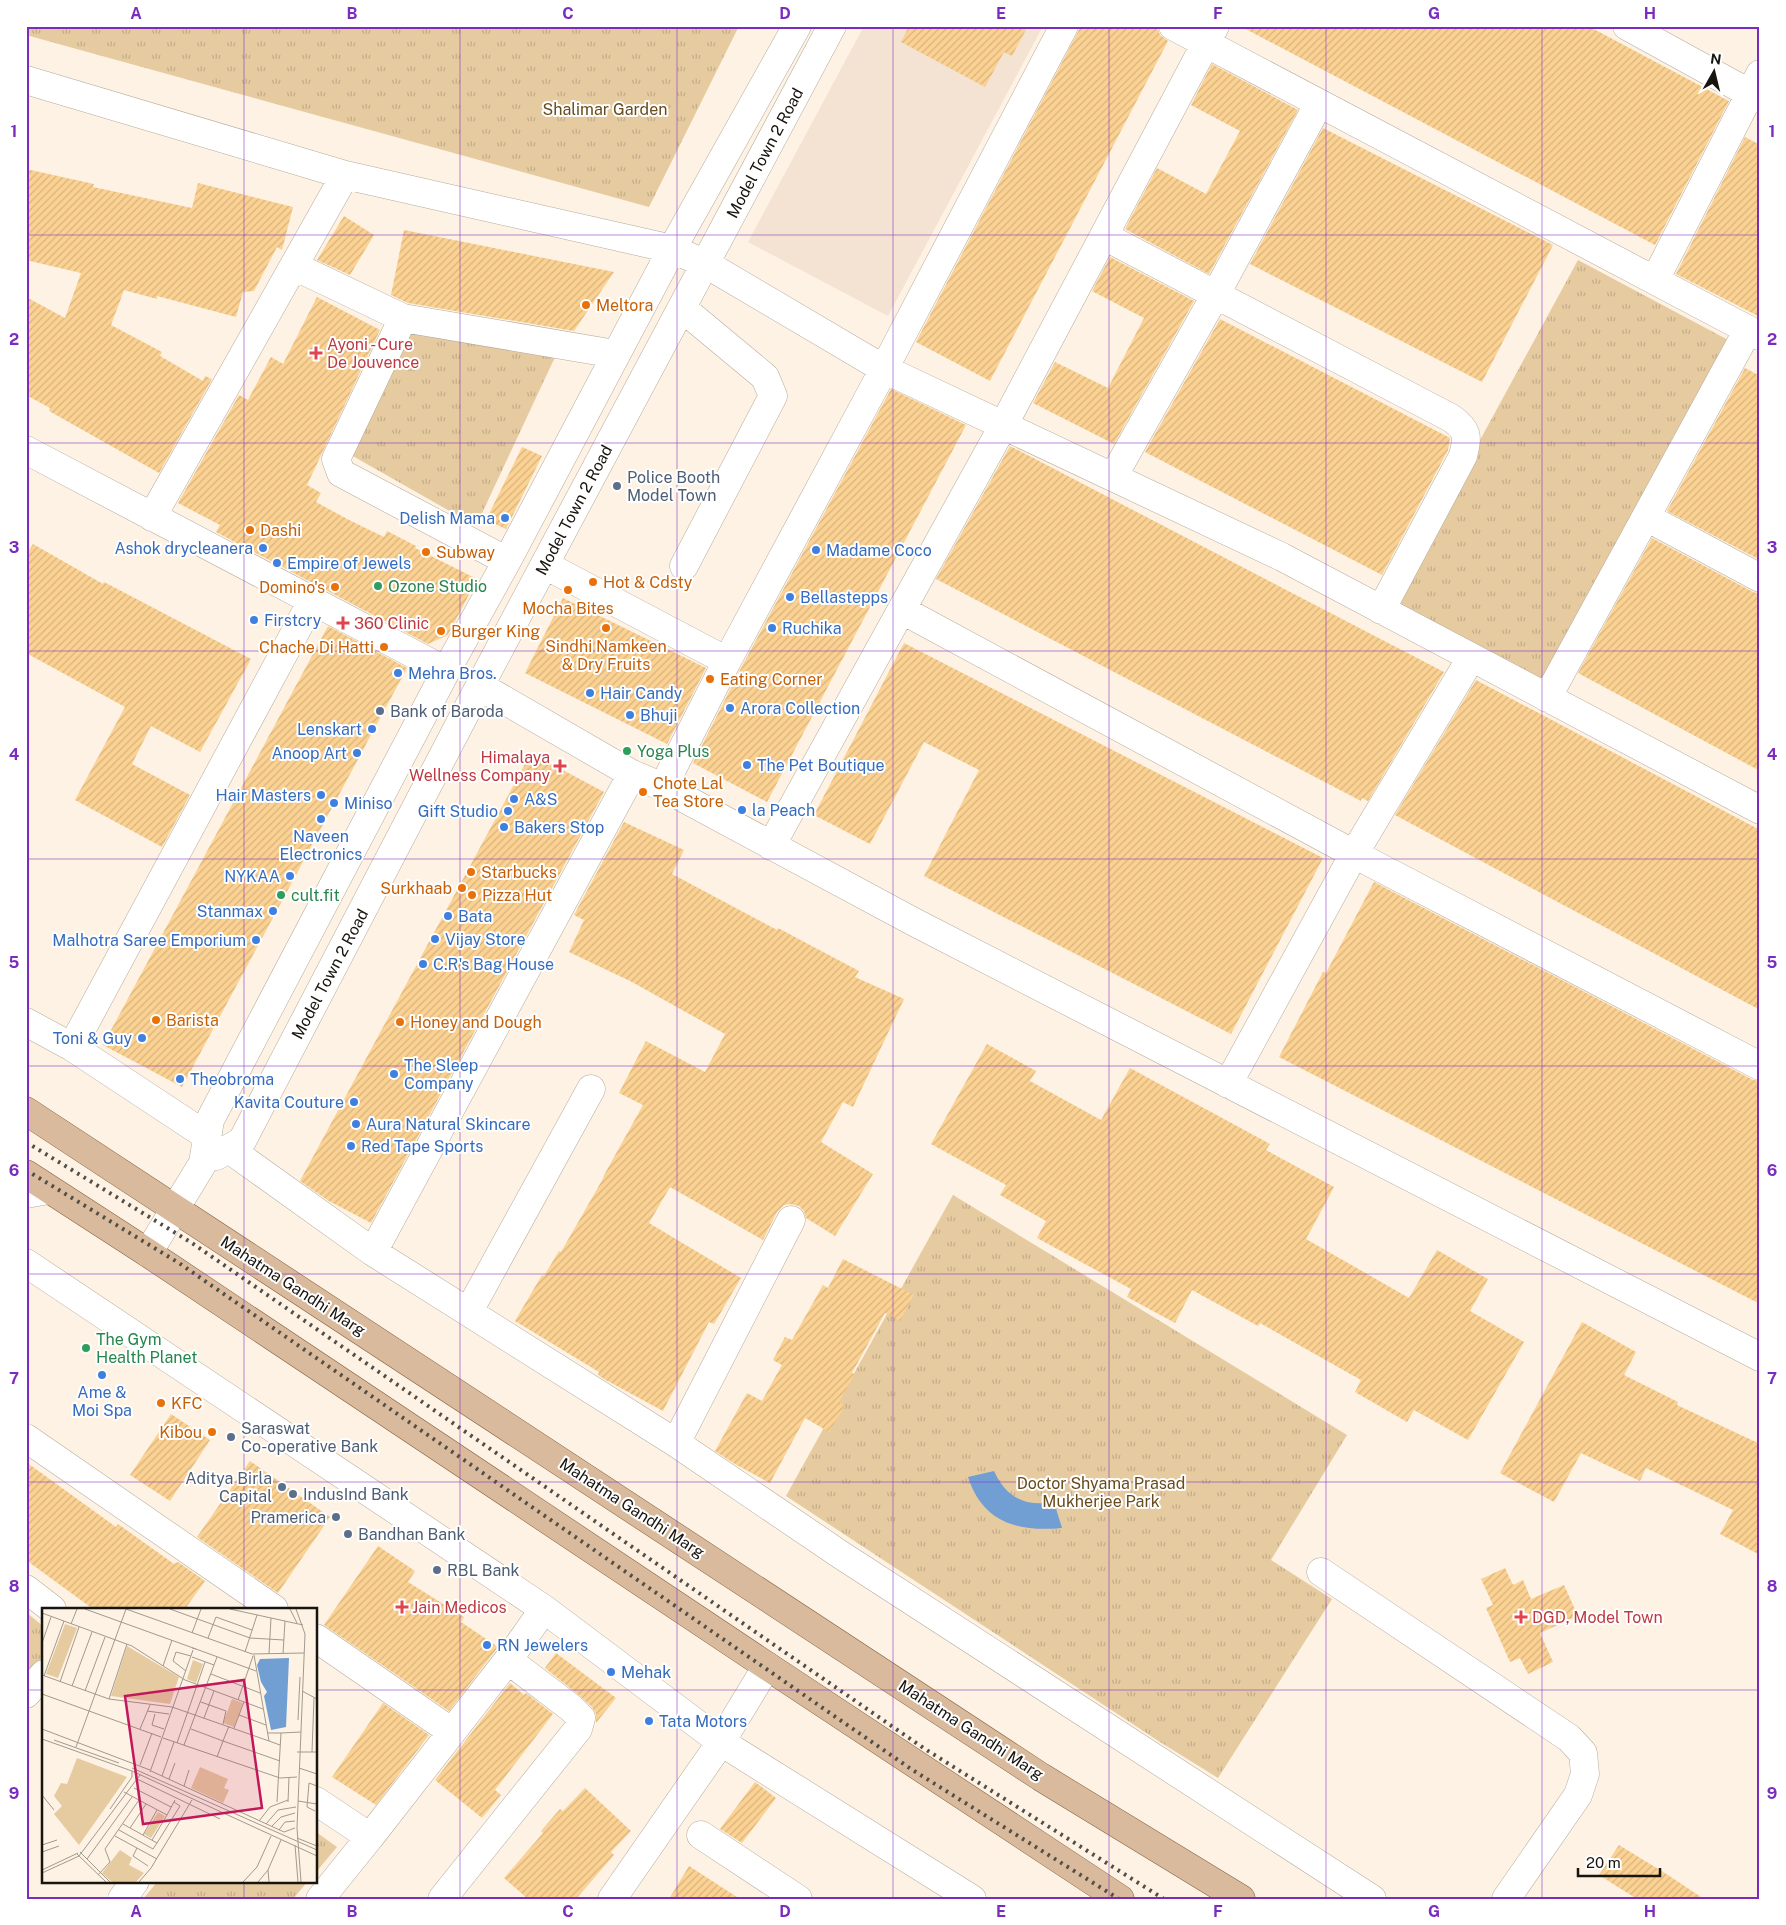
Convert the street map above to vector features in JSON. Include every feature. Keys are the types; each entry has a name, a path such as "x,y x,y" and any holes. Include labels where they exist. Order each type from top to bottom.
{"main road":[{"name":"Mahatma Gandhi Marg","path":"26,1111 1041,1777 1242,1899"},
{"path":"26,1174 38,1192 148,1253 1120,1899"}],"street":[{"name":"Model Town 2 Road","path":"218,1142 210,1120 615,354 797,26"},
{"name":"Model Town 2 Road","path":"218,1142 242,1142 480,686 832,26"},
{"path":"663,787 727,661 884,369 1064,26"},
{"path":"1173,26 1210,35 1319,103 1754,333 1646,517 1548,698"},
{"path":"1627,26 1756,89 1655,280"},
{"path":"771,846 1003,426 1210,35"},
{"path":"26,80 345,175 672,249 706,264 884,369 1282,557 1760,810"},
{"path":"1112,477 1216,294 1319,103"},
{"path":"152,517 345,175"},
{"path":"1104,236 1451,418 1463,427 1467,440 1463,456 1381,610"},
{"path":"294,266 403,318 615,354"},
{"path":"682,308 765,377 772,396 684,566"},
{"path":"403,318 336,458 341,473 506,561"},
{"path":"26,450 446,672"},
{"path":"1646,517 1760,578"},
{"path":"545,565 727,661"},
{"path":"72,1047 312,601"},
{"path":"902,610 1354,854 1760,1066"},
{"path":"1228,1084 1354,854 1471,658"},
{"path":"480,686 632,774 663,787 914,922 1760,1357"},
{"path":"373,1252 632,774"},
{"path":"26,1022 72,1047 218,1142 373,1252 676,1443 841,1555 1372,1899"},
{"path":"469,1312 591,1090"},
{"name":"Model Town 2 Road","path":"174,1209 218,1142"},
{"path":"148,1253 174,1209"},
{"path":"676,1443 791,1220"},
{"path":"26,1263 544,1609 721,1742 972,1899"},
{"path":"26,1438 273,1608"},
{"path":"1321,1572 1569,1738 1583,1753 1585,1774 1578,1795 1506,1899"},
{"path":"26,1589 51,1608"},
{"path":"320,1899 508,1660 544,1609"},
{"path":"318,1639 452,1732"},
{"path":"442,1899 578,1730 581,1718 571,1708 508,1660"},
{"path":"617,1897 721,1742 767,1666"},
{"path":"26,1694 42,1676"},
{"path":"318,1803 370,1837"},
{"path":"701,1835 798,1899"},
{"path":"122,1899 134,1882"}],"shaded area":[{"path":"864,26 1043,26 888,316 748,242"}],"green space":[{"name":"Shalimar Garden","path":"26,26 739,26 649,207 26,35"},
{"path":"1578,260 1730,341 1544,684 1392,602"},
{"path":"412,327 556,355 476,526 351,455"},
{"name":"Doctor Shyama Prasad Mukherjee Park","path":"953,1195 1347,1435 1271,1560 1332,1599 1218,1778 1160,1742 786,1496"},
{"path":"26,1612 42,1625 42,1685 26,1704"},
{"path":"318,1833 337,1847 318,1870"},
{"path":"157,1882 307,1882 293,1899 143,1899"}],"water":[{"path":"994,1471 1004,1488 1018,1498 1034,1503 1054,1502 1062,1528 1046,1529 1017,1526 993,1514 983,1505 968,1477"}],"building":[{"path":"909,26 1028,26 1012,56 1004,52 985,87 901,42"},
{"path":"1081,26 1157,26 1160,35 1168,41 990,381 916,342"},
{"path":"1240,26 1588,26 1729,101 1655,245"},
{"path":"1212,64 1298,110 1209,274 1125,229 1157,168 1206,194 1240,131 1191,105"},
{"path":"1323,128 1553,245 1482,382 1250,264"},
{"path":"1745,137 1760,145 1760,317 1676,274"},
{"path":"26,169 94,184 93,187 192,208 198,183 293,207 282,250 277,247 254,291 243,292 236,317 157,296 157,299 124,290 111,325 162,352 160,356 203,381 205,376 212,379 159,473 49,411 50,408 26,395 26,297 65,318 81,273 26,260"},
{"path":"344,216 374,235 350,275 317,260"},
{"path":"404,230 614,272 574,331 408,303 391,295"},
{"path":"1110,257 1194,301 1114,444 1033,403 1055,362 1108,388 1144,318 1092,291"},
{"path":"317,297 380,330 307,485 321,493 316,502 384,537 387,531 416,546 415,548 477,579 448,635 428,644 216,532 220,525 178,503 239,395 248,400 271,357 283,364"},
{"path":"1220,319 1450,438 1448,450 1382,575 1145,452"},
{"path":"1745,368 1760,376 1760,560 1667,511"},
{"path":"891,389 966,425 767,802 693,763 741,668"},
{"path":"1010,446 1444,672 1368,801 1362,798 1361,801 936,579"},
{"path":"522,447 542,456 506,529 486,520"},
{"path":"1652,538 1760,594 1760,771 1578,673"},
{"path":"33,544 103,584 104,582 251,659 200,752 151,726 132,764 190,795 162,847 75,800 125,707 26,653 26,555"},
{"path":"563,598 706,668 667,744 525,673"},
{"path":"328,626 407,668 182,1087 103,1045"},
{"path":"904,643 1323,858 1231,1034 924,876 979,770 924,742 870,844 814,815"},
{"path":"1476,680 1760,830 1760,1010 1395,815"},
{"path":"531,753 604,792 371,1223 329,1201 300,1181"},
{"path":"624,822 684,850 672,874 859,971 855,977 904,999 853,1107 843,1102 821,1142 873,1174 835,1236 806,1218 804,1211 799,1206 790,1204 784,1205 777,1212 763,1240 670,1187 649,1223 741,1278 714,1324 709,1322 663,1411 604,1379 598,1375 599,1372 515,1321 542,1275 544,1276 559,1251 561,1252 643,1105 619,1093 646,1041 705,1072 725,1034 632,982 569,952 584,920 574,915"},
{"path":"1374,882 1753,1080 1760,1081 1760,1304 1279,1057 1323,972 1326,973"},
{"path":"987,1044 1036,1071 1030,1081 1101,1120 1130,1068 1270,1144 1266,1150 1334,1187 1306,1239 1409,1298 1437,1250 1488,1279 1470,1311 1524,1342 1468,1440 1414,1410 1407,1422 1355,1392 1361,1380 1260,1323 1258,1326 1192,1290 1175,1323 1127,1297 1131,1289 1037,1238 1046,1221 1000,1195 1006,1185 931,1144"},
{"path":"843,1259 914,1295 900,1321 885,1313 852,1373 855,1374 839,1402 845,1406 829,1432 805,1418 770,1483 715,1451 747,1393 762,1401 782,1365 773,1360 785,1337 792,1340 823,1285 828,1288"},
{"path":"1582,1322 1636,1352 1624,1375 1678,1402 1677,1405 1760,1444 1760,1555 1720,1534 1733,1510 1646,1468 1640,1481 1581,1453 1554,1502 1500,1473"},
{"path":"171,1414 210,1440 170,1501 130,1475"},
{"path":"250,1461 330,1517 278,1593 197,1537"},
{"path":"26,1462 116,1527 118,1524 174,1564 178,1562 205,1581 186,1608 92,1608 26,1560"},
{"path":"378,1546 415,1571 408,1582 464,1617 461,1622 498,1647 449,1711 324,1625"},
{"path":"1505,1568 1513,1585 1523,1580 1531,1599 1564,1585 1578,1616 1540,1633 1553,1662 1528,1674 1520,1658 1510,1662 1486,1608 1493,1605 1481,1579"},
{"path":"556,1653 616,1698 596,1723 596,1714 592,1707 545,1668"},
{"path":"510,1683 524,1695 526,1693 553,1714 495,1790 501,1795 482,1818 435,1780"},
{"path":"383,1703 429,1735 376,1805 332,1777"},
{"path":"755,1782 776,1798 742,1843 720,1829"},
{"path":"585,1788 631,1831 611,1852 614,1855 576,1899 528,1899 504,1878 543,1833 541,1831 560,1809 563,1811"},
{"path":"1619,1845 1704,1899 1637,1899 1599,1875"},
{"path":"689,1866 740,1899 669,1899"}],"railway":[{"path":"26,1142 192,1243 925,1749 1164,1899"},
{"path":"26,1170 179,1263 911,1769 1119,1899"}],"place":[{"name":"Meltora","path":"586,305"},
{"name":"Ayoni - Cure De Jouvence","path":"316,353"},
{"name":"Police Booth Model Town","path":"617,486"},
{"name":"Delish Mama","path":"505,518"},
{"name":"Dashi","path":"250,530"},
{"name":"Ashok drycleanera","path":"263,548"},
{"name":"Madame Coco","path":"816,550"},
{"name":"Subway","path":"426,552"},
{"name":"Empire of Jewels","path":"277,563"},
{"name":"Hot & Cdsty","path":"593,582"},
{"name":"Ozone Studio","path":"378,586"},
{"name":"Domino's","path":"335,587"},
{"name":"Mocha Bites","path":"568,590"},
{"name":"Bellastepps","path":"790,597"},
{"name":"Firstcry","path":"254,620"},
{"name":"360 Clinic","path":"343,623"},
{"name":"Sindhi Namkeen & Dry Fruits","path":"606,628"},
{"name":"Ruchika","path":"772,628"},
{"name":"Burger King","path":"441,631"},
{"name":"Chache Di Hatti","path":"384,647"},
{"name":"Mehra Bros.","path":"398,673"},
{"name":"Eating Corner","path":"710,679"},
{"name":"Hair Candy","path":"590,693"},
{"name":"Arora Collection","path":"730,708"},
{"name":"Bank of Baroda","path":"380,711"},
{"name":"Bhuji","path":"630,715"},
{"name":"Lenskart","path":"372,729"},
{"name":"Yoga Plus","path":"627,751"},
{"name":"Anoop Art","path":"357,753"},
{"name":"The Pet Boutique","path":"747,765"},
{"name":"Himalaya Wellness Company","path":"560,766"},
{"name":"Chote Lal Tea Store","path":"643,792"},
{"name":"Hair Masters","path":"321,795"},
{"name":"A&S","path":"514,799"},
{"name":"Miniso","path":"334,803"},
{"name":"la Peach","path":"742,810"},
{"name":"Gift Studio","path":"508,811"},
{"name":"Naveen Electronics","path":"321,819"},
{"name":"Bakers Stop","path":"504,827"},
{"name":"Starbucks","path":"471,872"},
{"name":"NYKAA","path":"290,876"},
{"name":"Surkhaab","path":"462,888"},
{"name":"cult.fit","path":"281,895"},
{"name":"Pizza Hut","path":"472,895"},
{"name":"Stanmax","path":"273,911"},
{"name":"Bata","path":"448,916"},
{"name":"Vijay Store","path":"435,939"},
{"name":"Malhotra Saree Emporium","path":"256,940"},
{"name":"C.R's Bag House","path":"423,964"},
{"name":"Barista","path":"156,1020"},
{"name":"Honey and Dough","path":"400,1022"},
{"name":"Toni & Guy","path":"142,1038"},
{"name":"The Sleep Company","path":"394,1074"},
{"name":"Theobroma","path":"180,1079"},
{"name":"Kavita Couture","path":"354,1102"},
{"name":"Aura Natural Skincare","path":"356,1124"},
{"name":"Red Tape Sports","path":"351,1146"},
{"name":"The Gym Health Planet","path":"86,1348"},
{"name":"Ame & Moi Spa","path":"102,1375"},
{"name":"KFC","path":"161,1403"},
{"name":"Kibou","path":"212,1432"},
{"name":"Saraswat Co-operative Bank","path":"231,1437"},
{"name":"Aditya Birla Capital","path":"282,1487"},
{"name":"IndusInd Bank","path":"293,1494"},
{"name":"Pramerica","path":"336,1517"},
{"name":"Bandhan Bank","path":"348,1534"},
{"name":"RBL Bank","path":"437,1570"},
{"name":"Jain Medicos","path":"402,1607"},
{"name":"DGD, Model Town","path":"1521,1617"},
{"name":"RN Jewelers","path":"487,1645"},
{"name":"Mehak","path":"611,1672"},
{"name":"Tata Motors","path":"649,1721"}]}
